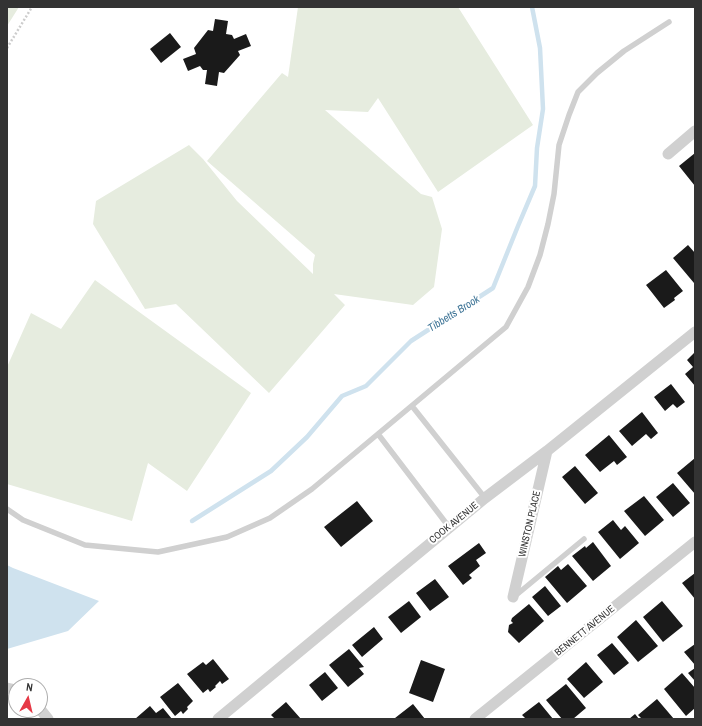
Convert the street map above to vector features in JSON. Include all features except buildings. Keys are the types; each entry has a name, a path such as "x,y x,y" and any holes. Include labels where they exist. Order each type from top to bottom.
{"street":[{"path":"668,154 695,131"},
{"name":"COOK AVENUE","path":"218,719 449,527 547,451 695,332"},
{"name":"WINSTON PLACE","path":"513,597 547,451"},
{"name":"BENNETT AVENUE","path":"475,719 695,542"}],"lane":[{"path":"7,509 23,520 85,545 158,552 227,537 270,518 312,489 506,327 528,287 540,255 554,194 559,145 578,92 597,73 624,50 669,22"},
{"path":"412,406 485,498"},
{"path":"378,434 449,527"},
{"path":"513,597 584,539"}],"path":[{"path":"7,48 32,7"}],"shaded area":[{"path":"7,7 19,7 7,26"},
{"path":"298,7 458,7 533,125 438,192 378,98 368,112 325,110 421,194 432,197 442,229 434,287 413,305 334,294 345,305 269,393 176,304 145,309 93,224 96,201 189,145 203,159 237,201 313,274 315,255 207,161 282,73 288,77"},
{"path":"95,280 251,393 187,491 148,463 132,521 7,484 7,367 31,313 61,329"}],"water":[{"path":"7,565 99,601 68,631 7,649"}],"waterway":[{"name":"Tibbetts Brook","path":"192,521 271,471 307,437 342,396 366,386 411,341 493,288 535,186 537,148 543,109 540,48 532,7"}]}
